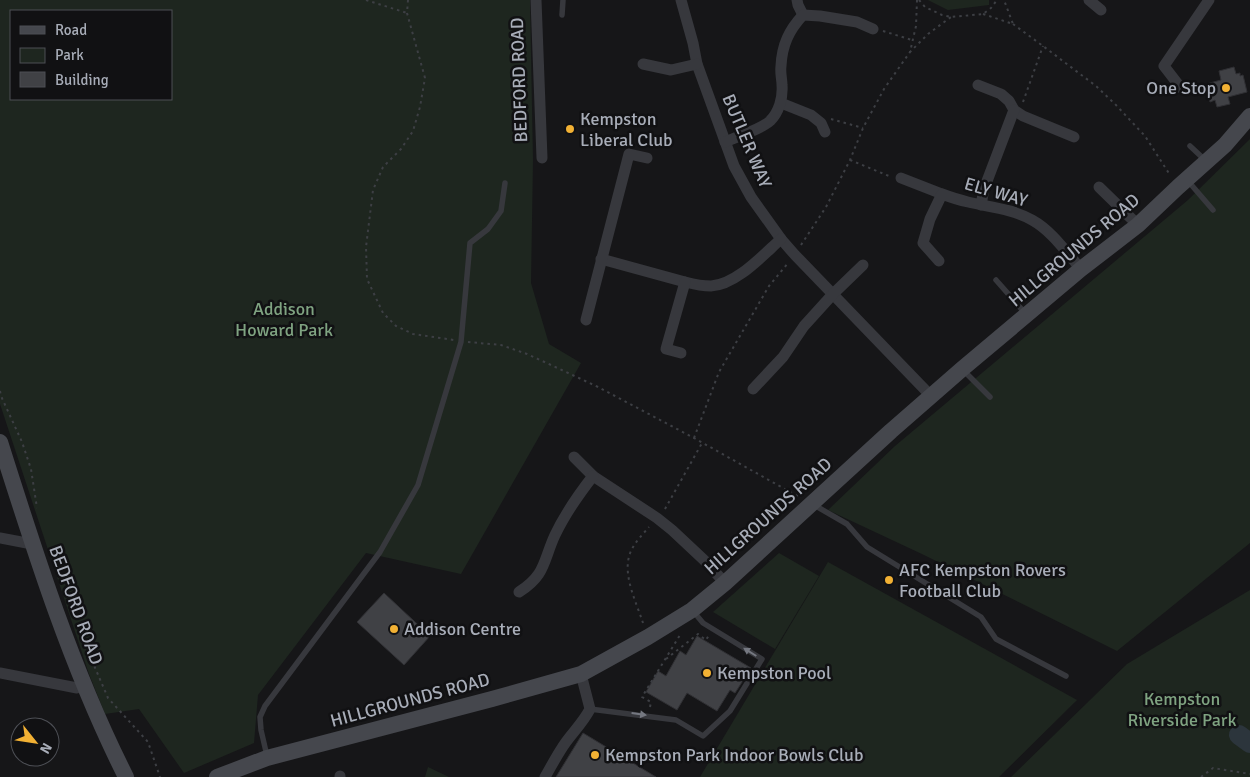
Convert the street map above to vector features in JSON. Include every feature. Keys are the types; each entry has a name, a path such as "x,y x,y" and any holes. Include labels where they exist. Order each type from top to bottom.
{"street":[{"name":"BEDFORD ROAD","path":"536,0 542,158"},
{"name":"BUTLER WAY","path":"681,0 697,64 734,166 750,197 781,239 932,397"},
{"path":"797,0 804,15"},
{"path":"1089,0 1101,10"},
{"path":"1181,88 1164,66 1210,0"},
{"path":"725,142 759,128 769,122 776,113 781,103 780,68 784,44 794,25 804,15 859,18 873,30"},
{"path":"643,64 671,70 697,64"},
{"path":"978,85 1000,94 1009,101 1016,111 1028,119 1074,137"},
{"path":"781,103 810,115 824,124"},
{"path":"981,205 984,188 1016,111"},
{"name":"HILLGROUNDS ROAD","path":"217,777 267,758 581,674 692,610 725,583 891,431 962,369 1081,269 1138,225 1225,145 1250,116"},
{"path":"586,320 629,154 647,158"},
{"name":"ELY WAY","path":"901,178 966,202 1008,211 1031,219 1056,240 1081,269"},
{"path":"1099,187 1138,225"},
{"name":"ELY WAY","path":"939,261 923,242 930,219 942,194"},
{"path":"601,259 685,282 712,286 728,282 739,276 781,239"},
{"path":"753,389 784,357 804,326 863,265"},
{"path":"681,353 666,349 685,282"},
{"name":"BEDFORD ROAD","path":"0,442 32,544 84,685 126,777"},
{"path":"574,457 593,476 672,530 725,583"},
{"path":"519,592 536,579 543,568 555,535 593,476"},
{"path":"0,538 32,544"},
{"path":"0,673 77,688 84,685"},
{"path":"545,777 565,743 590,709 581,674"}],"lane":[{"path":"562,15 563,0"},
{"path":"1190,146 1206,162"},
{"path":"267,758 260,717 265,706 380,552 418,485 461,342 470,243 488,229 501,211 506,183"},
{"path":"1182,183 1213,210"},
{"path":"996,280 1026,315"},
{"path":"962,369 990,397"},
{"path":"812,504 847,524 867,547 981,617 996,639 1066,676"},
{"path":"590,709 676,720 703,736 730,711 762,659 703,623 692,610"}],"path":[{"path":"366,0 407,14"},
{"path":"408,0 407,14 424,78 422,97 413,131 401,149 383,167 373,190 366,247 367,279 383,313 396,326 413,334 461,342 501,345 527,354 598,387 812,504"},
{"path":"918,0 916,26 910,52 928,34 951,17"},
{"path":"918,0 925,7 942,15 951,17 983,14 1012,24 1096,86 1144,136 1182,183"},
{"path":"983,14 997,0"},
{"path":"1004,0 1012,24"},
{"path":"873,30 890,32 913,40"},
{"path":"1016,111 1043,46"},
{"path":"824,124 863,128"},
{"path":"850,160 892,177 901,178"},
{"path":"0,392 22,442 31,469 38,516"},
{"path":"648,637 628,578 627,561 632,548 664,510 702,443"},
{"path":"650,716 651,702 642,697 682,631 676,620"},
{"path":"664,660 698,634 706,640 713,629"},
{"path":"88,655 108,698 148,742 160,777"},
{"path":"1201,777 1213,768 1250,774"}],"green space":[{"name":"Addison Howard Park","path":"0,0 530,0 533,160 531,283 549,344 581,363 461,574 366,553 258,695 254,743 184,773 139,709 105,714 89,674 0,404"},
{"path":"928,0 989,0 989,5 948,10"},
{"path":"1250,139 1250,543 1117,651 924,555 828,510 895,446 1188,200"},
{"path":"779,553 819,576 775,649 713,612"},
{"path":"828,562 1077,700 999,777 700,777"},
{"name":"Kempston Riverside Park","path":"1250,590 1250,777 1011,777 1127,664"},
{"path":"428,767 449,777 425,777"}],"building":[{"name":"One Stop","path":"1234,67 1236,74 1240,73 1240,76 1243,75 1247,92 1228,97 1230,104 1217,107 1215,100 1210,102 1206,84 1221,80 1219,71"},
{"name":"Addison Centre","path":"384,593 430,636 404,665 357,622"},
{"name":"Kempston Pool","path":"697,636 751,668 735,693 730,690 717,711 687,693 677,710 646,692 658,671 666,676 680,651 686,655"},
{"name":"Kempston Park Indoor Bowls Club","path":"583,733 656,777 556,777"}],"waterway":[{"path":"1239,735 1250,743"}],"place":[{"name":"One Stop","path":"1226,88"},
{"name":"Kempston Liberal Club","path":"570,129"},
{"name":"AFC Kempston Rovers Football Club","path":"889,580"},
{"name":"Addison Centre","path":"394,629"},
{"name":"Kempston Pool","path":"707,673"},
{"name":"Kempston Park Indoor Bowls Club","path":"595,755"}]}
